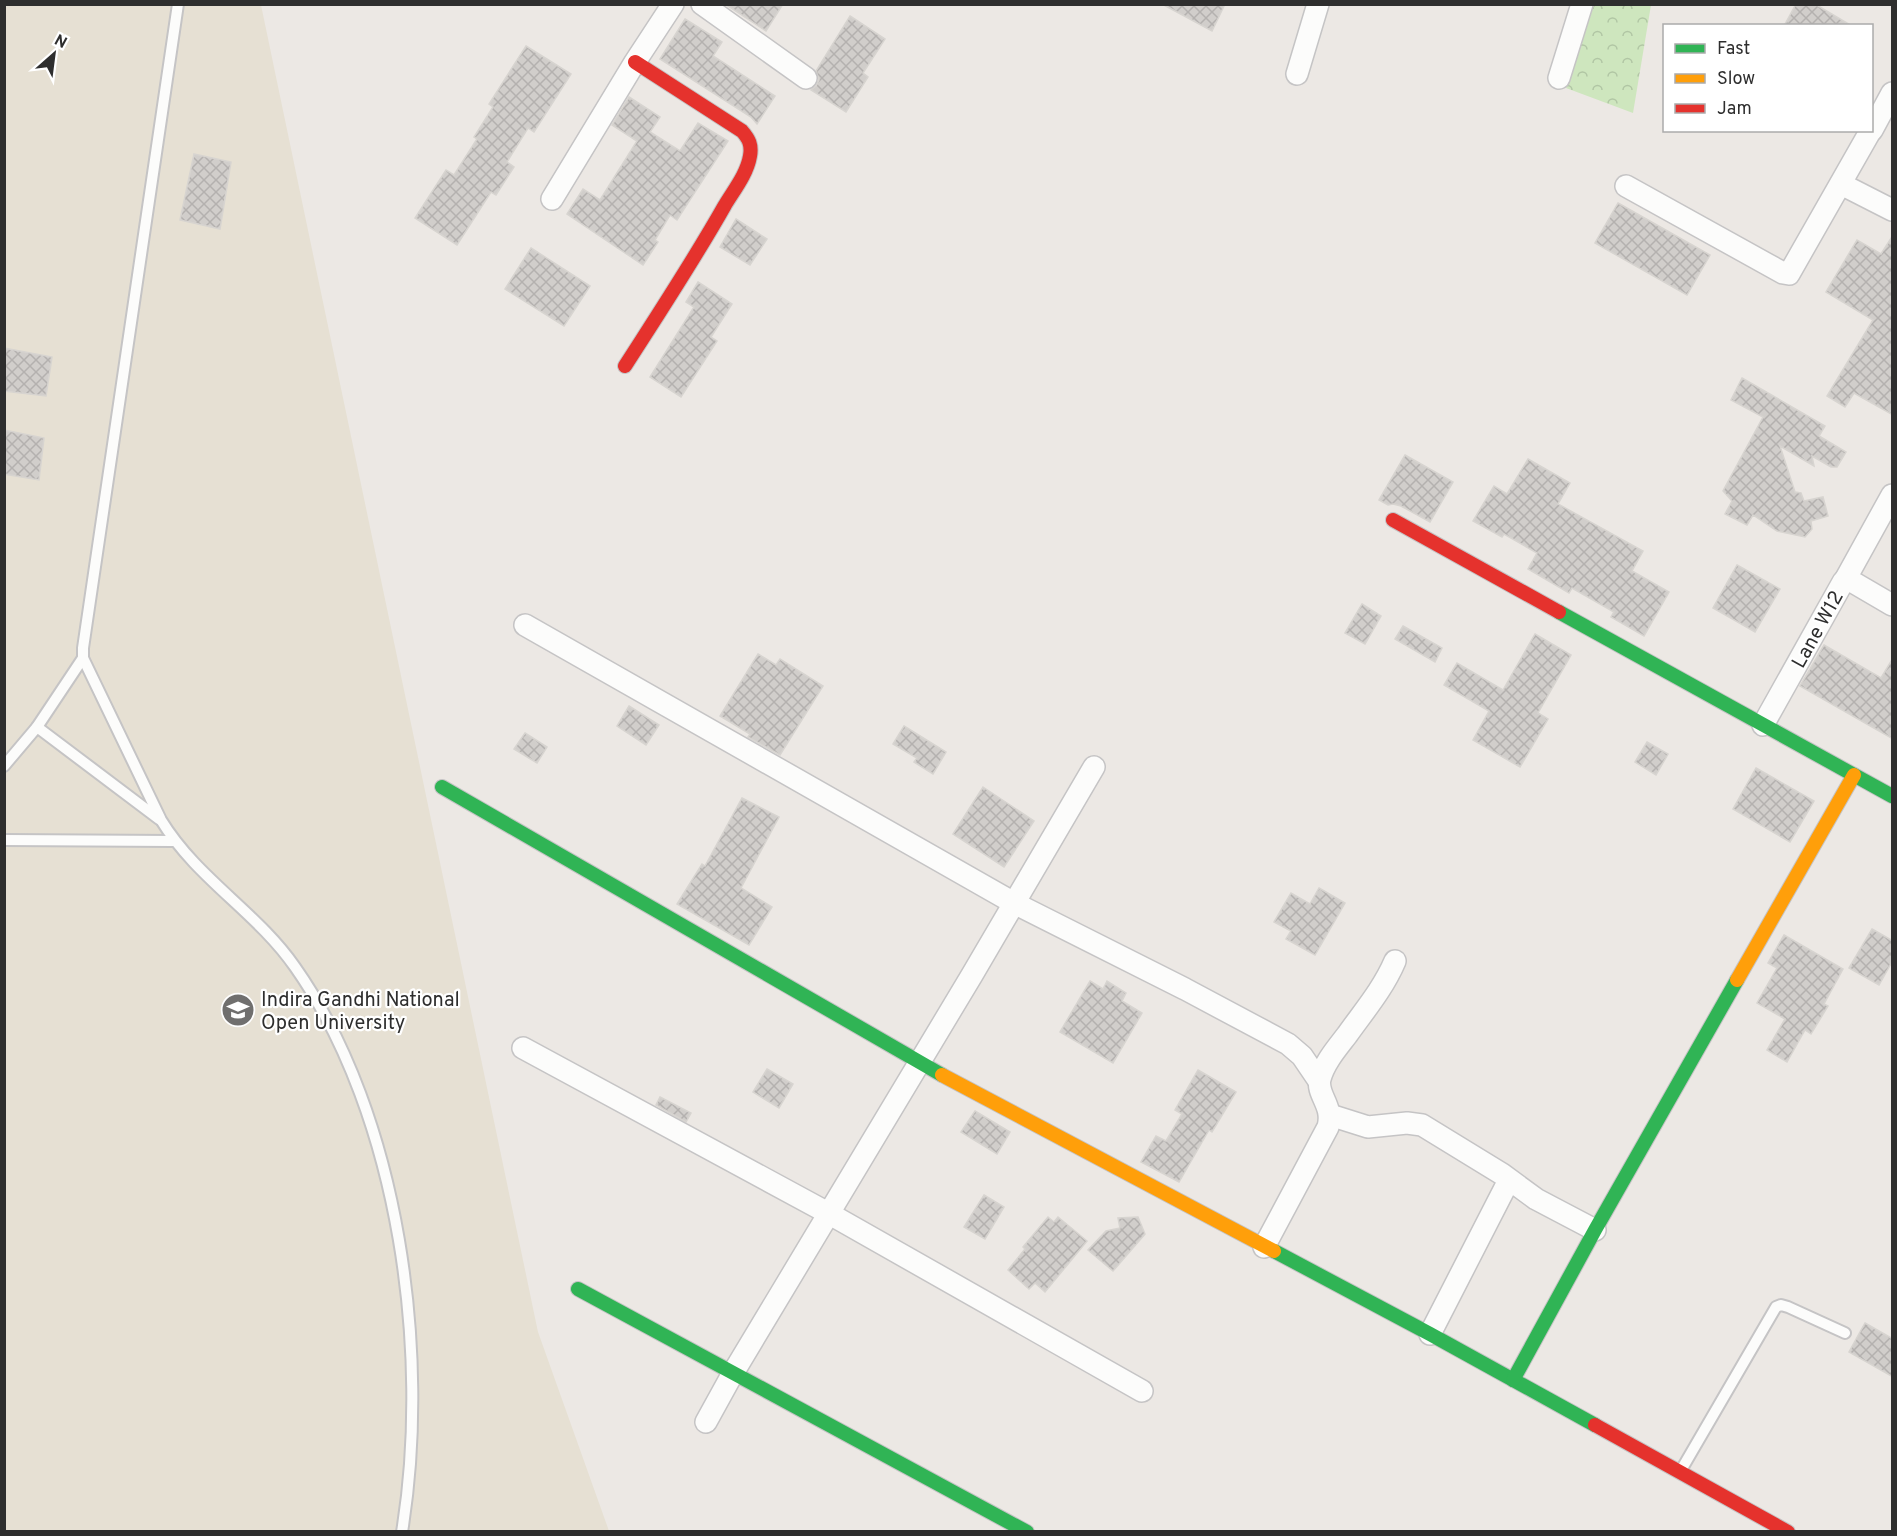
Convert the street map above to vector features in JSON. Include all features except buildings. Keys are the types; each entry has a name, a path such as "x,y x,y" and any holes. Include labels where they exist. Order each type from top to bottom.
{"street":[{"path":"552,199 673,4"},
{"path":"702,4 806,78"},
{"path":"1297,74 1318,4"},
{"path":"1559,78 1580,5"},
{"path":"625,366 714,226 745,169 750,158 751,145 750,140 741,132 635,62"},
{"path":"1873,127 1893,93"},
{"path":"1626,186 1786,274 1792,271 1870,132"},
{"path":"1841,184 1893,210"},
{"path":"1845,580 1893,495"},
{"path":"1393,520 1893,796"},
{"name":"Lane W12","path":"1763,725 1841,583 1845,580 1893,604"},
{"path":"525,625 1014,903 1185,988 1288,1044 1302,1056 1319,1081"},
{"path":"706,1422 732,1373 1094,767"},
{"path":"1514,1380 1595,1230 1854,775"},
{"path":"442,787 918,1062 1430,1334 1788,1532"},
{"path":"1264,1247 1326,1134 1330,1115 1319,1089 1319,1081 1333,1054 1381,989 1395,962"},
{"path":"523,1047 828,1213 1142,1391"},
{"path":"1330,1115 1368,1127 1407,1123 1422,1125 1509,1179 1536,1199 1595,1230"},
{"path":"1430,1334 1509,1179"},
{"path":"578,1289 1027,1532"}],"lane":[{"path":"178,4 83,658 161,820 174,841 195,866 294,964 328,1020 367,1112 384,1166 405,1281 409,1324 413,1431 409,1489 402,1532"},
{"path":"4,766 37,727 83,658"},
{"path":"37,727 161,820"},
{"path":"4,840 174,841"},
{"path":"1680,1472 1776,1307 1781,1305 1788,1307 1845,1332"}],"shaded area":[{"name":"Indira Gandhi National Open University","path":"5,5 261,5 538,1332 609,1531 5,1532"}],"green space":[{"path":"1594,5 1651,5 1633,113 1566,88"}],"traffic: fast":[{"path":"1559,612 1892,796"},
{"path":"442,787 942,1075"},
{"path":"1513,1380 1737,980"},
{"path":"1274,1251 1595,1425"},
{"path":"578,1289 1027,1532"}],"traffic: slow":[{"path":"1737,980 1854,775"},
{"path":"942,1075 1274,1251"}],"traffic: jam":[{"path":"625,366 740,182 751,152 749,142 742,131 635,62"},
{"path":"1393,520 1559,612"},
{"path":"1595,1425 1788,1532"}],"place":[{"name":"Indira Gandhi National Open University","path":"238,1010"}]}
